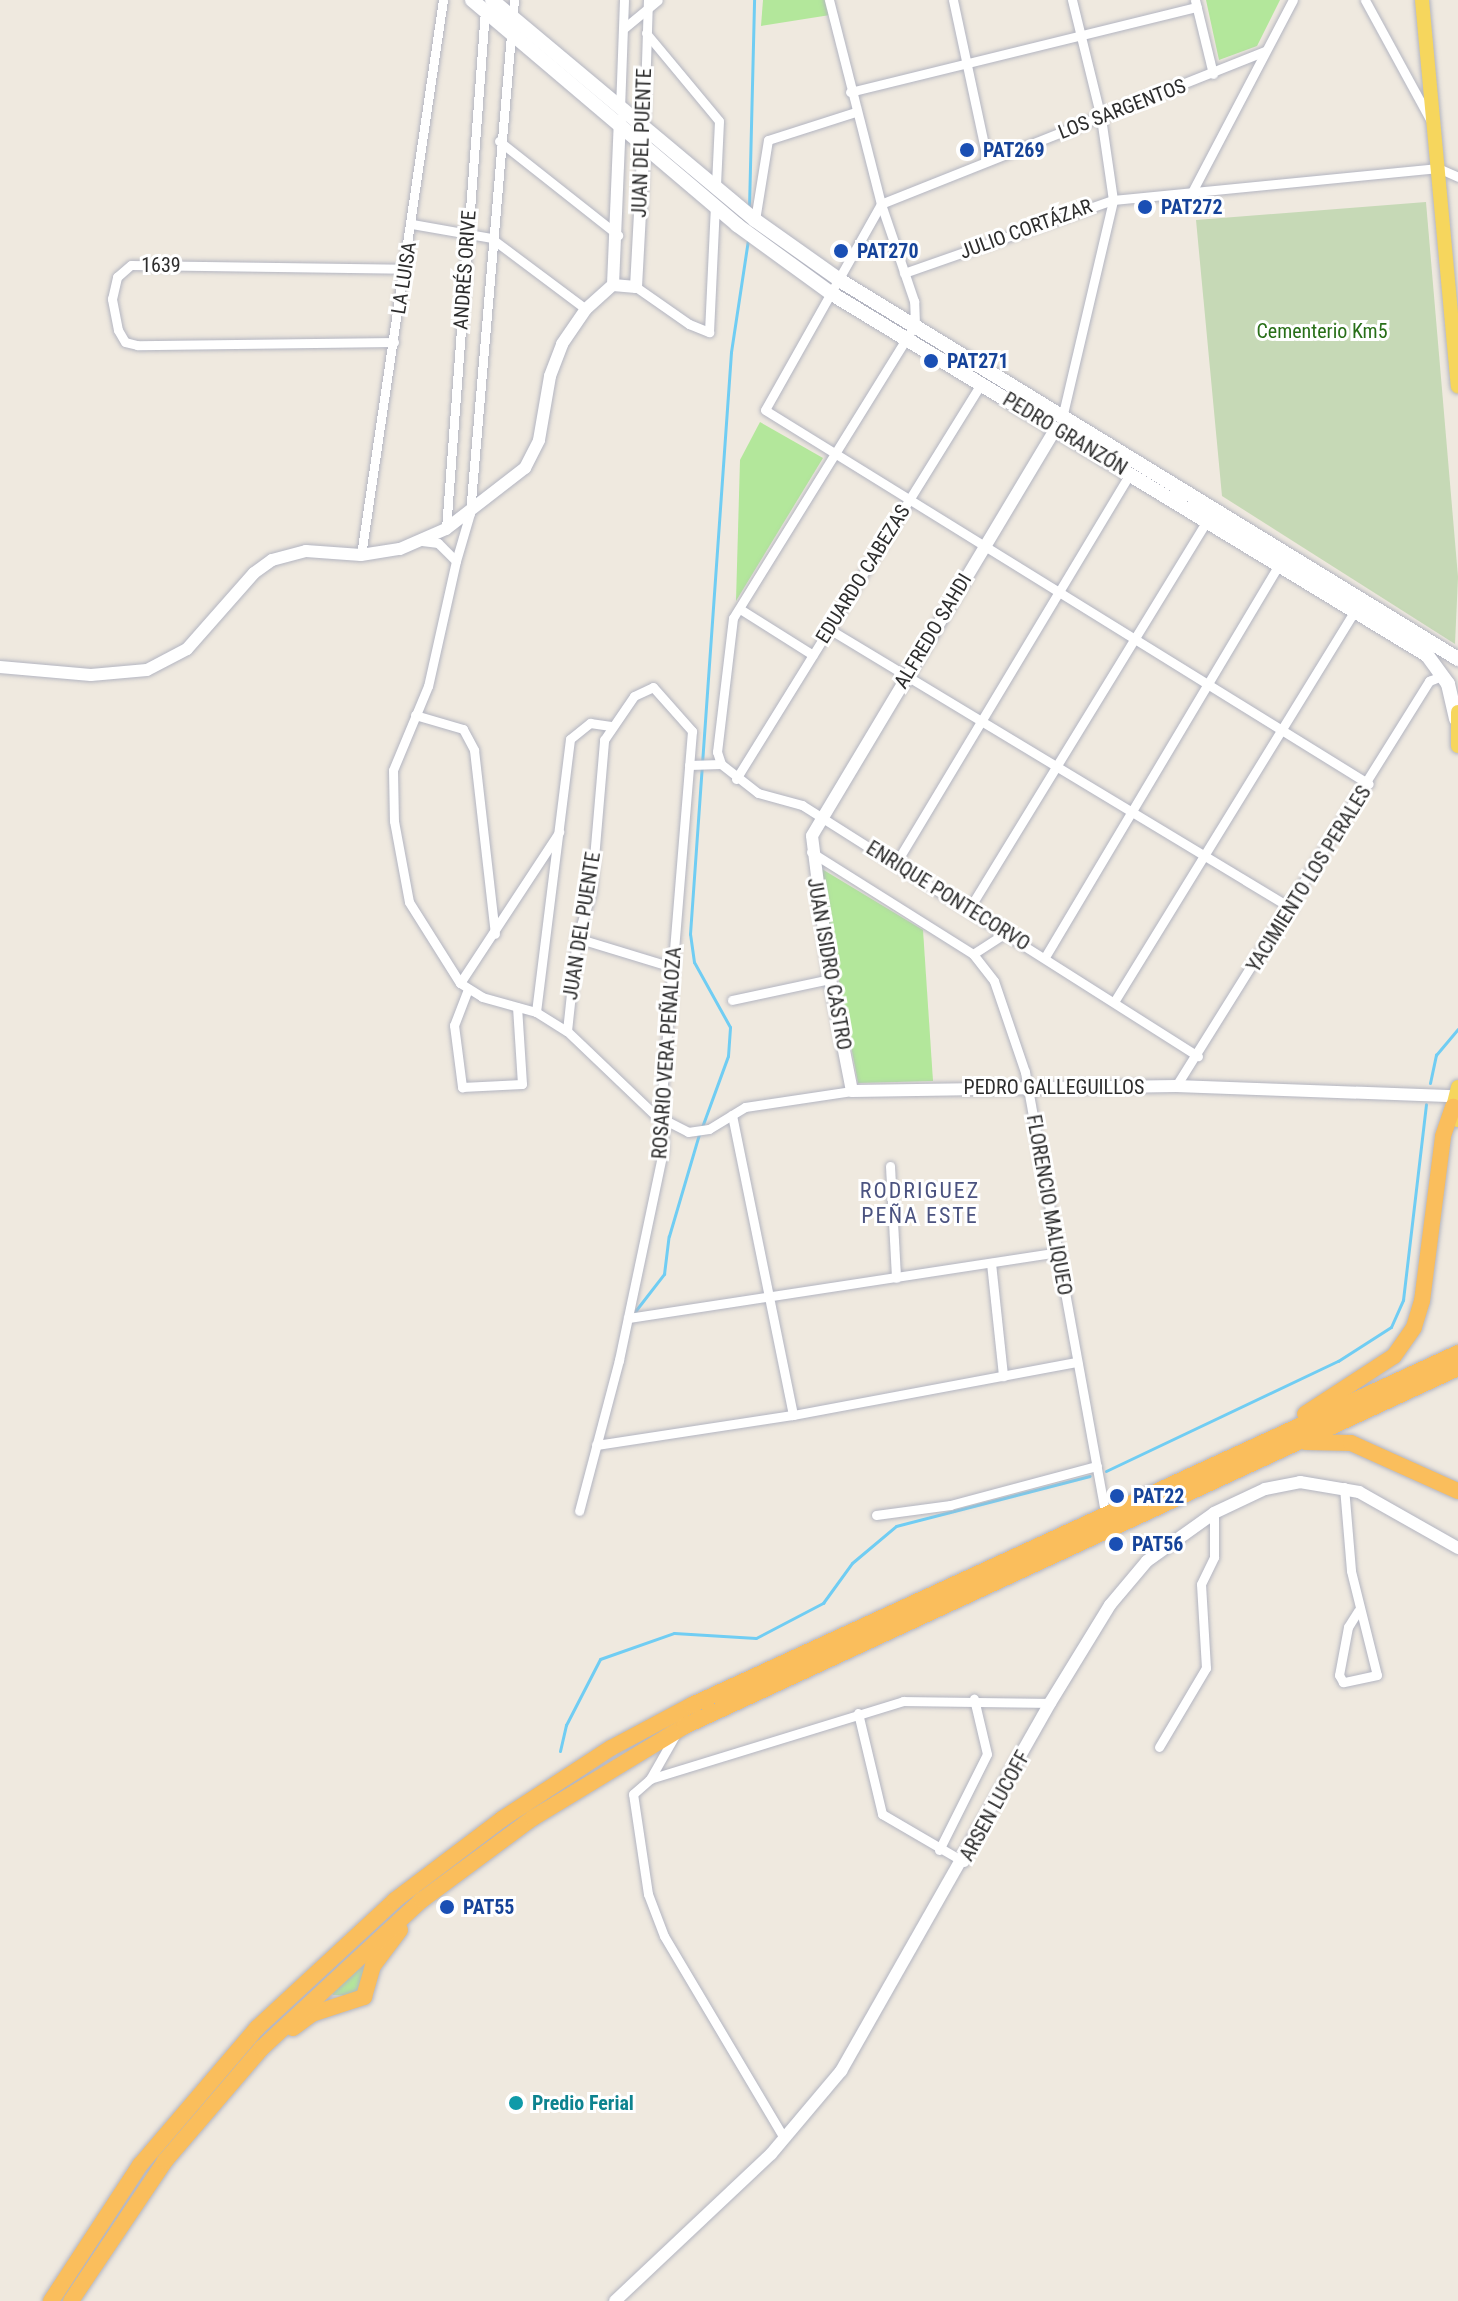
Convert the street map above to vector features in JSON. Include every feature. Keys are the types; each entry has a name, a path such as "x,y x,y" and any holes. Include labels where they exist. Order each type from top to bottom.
{"highway":[{"path":"1255,1447 1389,1359 1407,1340 1422,1301 1443,1136 1456,1102"},
{"path":"51,2301 140,2165 257,2028 333,1953 461,1848 649,1728 1458,1353"},
{"path":"71,2301 165,2161 262,2048 422,1900 533,1818 678,1729 1458,1368"},
{"path":"1281,1450 1316,1441 1351,1443 1458,1491"},
{"path":"262,2048 312,2014 364,1997 373,1966 422,1900"}],"main road":[{"name":"PEDRO GRANZÓN","path":"472,0 509,15 620,109 716,184 755,220 841,281 1064,413 1458,659"},
{"path":"1422,0 1458,386"},
{"name":"PEDRO GRANZÓN","path":"488,5 508,31 715,206 832,294 1427,655 1444,675"},
{"path":"1444,675 1457,716 1458,746"}],"street":[{"name":"LA LUISA","path":"361,555 443,0"},
{"name":"ANDRÉS ORIVE","path":"464,986 409,902 393,780 440,643 456,561 470,513 509,15 514,0"},
{"name":"JUAN DEL PUENTE","path":"613,285 618,235 624,0"},
{"path":"623,29 648,5 658,0"},
{"path":"689,765 721,764 717,752 729,634 740,609 915,325 904,273 855,112 829,0"},
{"path":"953,0 987,158"},
{"path":"1056,428 1064,413 1113,200 1101,118 1072,0"},
{"path":"1192,192 1293,0"},
{"path":"1365,0 1434,126"},
{"path":"850,92 1081,38 1196,4 1213,74"},
{"name":"ANDRÉS ORIVE","path":"446,529 488,5"},
{"name":"JUAN DEL PUENTE","path":"636,287 648,5"},
{"path":"646,33 719,121 716,184"},
{"name":"LOS SARGENTOS","path":"881,204 987,158 1101,118 1265,51"},
{"path":"755,220 764,147 776,135 855,112"},
{"path":"499,141 618,235"},
{"path":"1438,168 1458,177"},
{"name":"JULIO CORTÁZAR","path":"904,273 1113,200 1438,168"},
{"path":"881,204 841,281 765,410 1369,784"},
{"path":"0,667 91,675 147,670 187,649 254,573 272,560 306,551 361,555 422,541 446,529 501,490 535,452 550,376 562,344 586,309 613,285 636,287 689,324 709,332 715,206"},
{"path":"412,224 468,238 491,238 586,309"},
{"name":"1639","path":"394,342 137,345 125,342 118,330 112,299 117,277 131,265 404,269"},
{"name":"EDUARDO CABEZAS","path":"736,779 990,369"},
{"name":"ALFREDO SAHDI","path":"812,836 1056,428"},
{"path":"896,863 1130,473"},
{"path":"969,909 1207,520"},
{"path":"422,541 438,543 456,561"},
{"path":"1045,957 1279,564"},
{"path":"740,609 813,655"},
{"path":"1114,1002 1355,611"},
{"path":"829,629 1291,908"},
{"name":"YACIMIENTO LOS PERALES","path":"1176,1086 1369,784 1429,681 1444,675"},
{"name":"ROSARIO VERA PEÑALOZA","path":"579,1511 628,1318 663,1151 672,967 692,731 653,687 634,696 611,726"},
{"path":"415,715 463,729 474,750 495,934"},
{"name":"JUAN DEL PUENTE","path":"536,1012 562,827 570,739 590,723 611,726 604,740 591,893 577,938 567,1031"},
{"name":"ENRIQUE PONTECORVO","path":"721,764 736,779 758,793 802,805 1007,932 1198,1056"},
{"path":"517,1007 522,1084 462,1087 457,1082 454,1025 464,986 562,827"},
{"name":"JUAN ISIDRO CASTRO","path":"812,836 811,852 830,979 852,1091"},
{"name":"FLORENCIO MALIQUEO","path":"811,852 973,954 994,981 1027,1085 1105,1514"},
{"path":"973,954 1007,932"},
{"path":"577,938 672,967"},
{"path":"732,1000 830,979"},
{"path":"464,986 536,1012 567,1031 663,1119"},
{"name":"PEDRO GALLEGUILLOS","path":"663,1119 688,1132 709,1129 745,1107 852,1091 1027,1085 1176,1086 1456,1102"},
{"path":"732,1115 745,1193 772,1295 793,1415"},
{"path":"890,1166 896,1278"},
{"path":"628,1318 1057,1252"},
{"path":"991,1263 1003,1376"},
{"path":"596,1445 793,1415 1077,1362"},
{"path":"876,1515 950,1505 1097,1466"},
{"name":"ARSEN LUCOFF","path":"615,2301 784,2138 841,2071 964,1862 1050,1703 1134,1574 1169,1541 1214,1513 1289,1483 1344,1487 1455,1545"},
{"path":"1344,1487 1358,1611 1377,1675 1343,1682 1339,1675 1348,1627 1358,1611"},
{"path":"1159,1747 1206,1668 1201,1584 1214,1557 1214,1513"},
{"path":"650,1779 903,1701 974,1699 1050,1703"},
{"path":"939,1850 987,1754 974,1699"},
{"path":"858,1713 882,1814 964,1862"},
{"path":"678,1729 650,1779 633,1794 648,1894 664,1936 784,2138"}],"green space":[{"path":"763,0 827,0 830,15 761,26"},
{"path":"1206,0 1280,0 1257,46 1219,60"},
{"name":"Cementerio Km5","path":"1426,202 1458,577 1455,644 1222,496 1196,220"},
{"path":"760,422 823,458 736,601 740,460"},
{"path":"817,866 923,930 933,1081 858,1083"},
{"path":"369,1959 356,1996 333,1995 331,1992"}],"waterway":[{"path":"749,208 754,0"},
{"path":"702,1127 728,1056 730,1027 694,962 690,934 731,352 748,240"},
{"path":"1430,1083 1436,1055 1458,1029"},
{"path":"1106,1471 1338,1361 1391,1327 1403,1300 1426,1104"},
{"path":"633,1314 664,1274 669,1236 699,1134"},
{"path":"560,1751 566,1725 600,1659 674,1633 756,1638 823,1603 852,1563 896,1526 1090,1476"}],"place":[{"name":"PAT269","path":"967,150"},
{"name":"PAT272","path":"1145,207"},
{"name":"PAT270","path":"841,251"},
{"name":"PAT271","path":"931,361"},
{"name":"PAT22","path":"1117,1496"},
{"name":"PAT56","path":"1116,1544"},
{"name":"PAT55","path":"447,1907"},
{"name":"Predio Ferial","path":"516,2103"}],"district":[{"name":"RODRIGUEZ PEÑA ESTE","path":"920,1202"}]}
